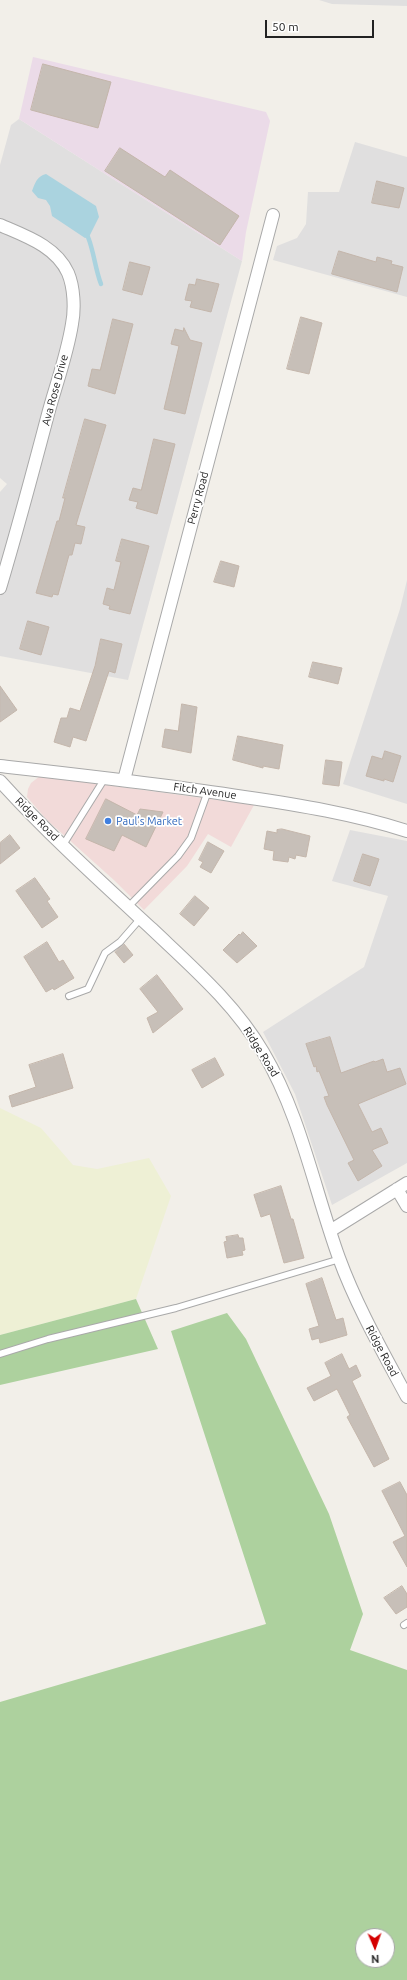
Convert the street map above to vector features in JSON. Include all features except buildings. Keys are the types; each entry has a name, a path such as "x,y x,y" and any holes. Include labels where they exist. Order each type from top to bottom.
{"street":[{"name":"Perry Road","path":"124,780 273,215"},
{"name":"Ava Rose Drive","path":"0,226 42,245 56,255 68,273 74,308 73,324 18,530 0,588"},
{"name":"Fitch Avenue","path":"0,766 208,791 356,816 407,831"},
{"name":"Ridge Road","path":"0,781 63,845 222,998 246,1027 262,1051 281,1084 290,1106 303,1142 330,1231 356,1300 407,1397"},
{"path":"330,1231 402,1186 407,1206"}],"lane":[{"path":"63,845 105,778"},
{"path":"128,907 178,856 192,838 208,791"},
{"path":"69,996 88,989 105,952 120,942 140,919"},
{"path":"0,1354 48,1339 176,1308 340,1259"}],"shaded area":[{"path":"319,0 407,0 407,6 332,4"},
{"path":"33,57 266,112 270,121 246,232 242,261 19,119"},
{"path":"19,119 242,261 128,680 0,656 0,492 7,484 0,478 0,165 11,125"},
{"path":"355,142 407,157 407,297 273,260 277,246 297,238 306,224 308,192 339,192"},
{"path":"407,580 407,804 343,784 400,609"},
{"path":"40,776 254,805 231,847 208,834 187,866 144,910 115,881 47,820 27,797 28,789 31,783"},
{"path":"350,830 407,841 407,1163 332,1205 295,1094 263,1032 364,967 388,896 332,881"}],"green space":[{"path":"0,1108 41,1128 73,1165 97,1169 149,1158 171,1196 136,1299 0,1335"},
{"path":"136,1299 158,1349 0,1385 0,1335"},
{"path":"227,1313 246,1339 329,1514 363,1614 350,1650 407,1670 407,1980 0,1980 0,1702 266,1624 171,1331"}],"water":[{"path":"46,174 96,206 99,217 89,237 85,238 52,216 50,206 46,200 38,198 32,191 38,178"}],"waterway":[{"path":"88,237 101,284"}],"place":[{"name":"Paul’s Market","path":"108,821"}]}
